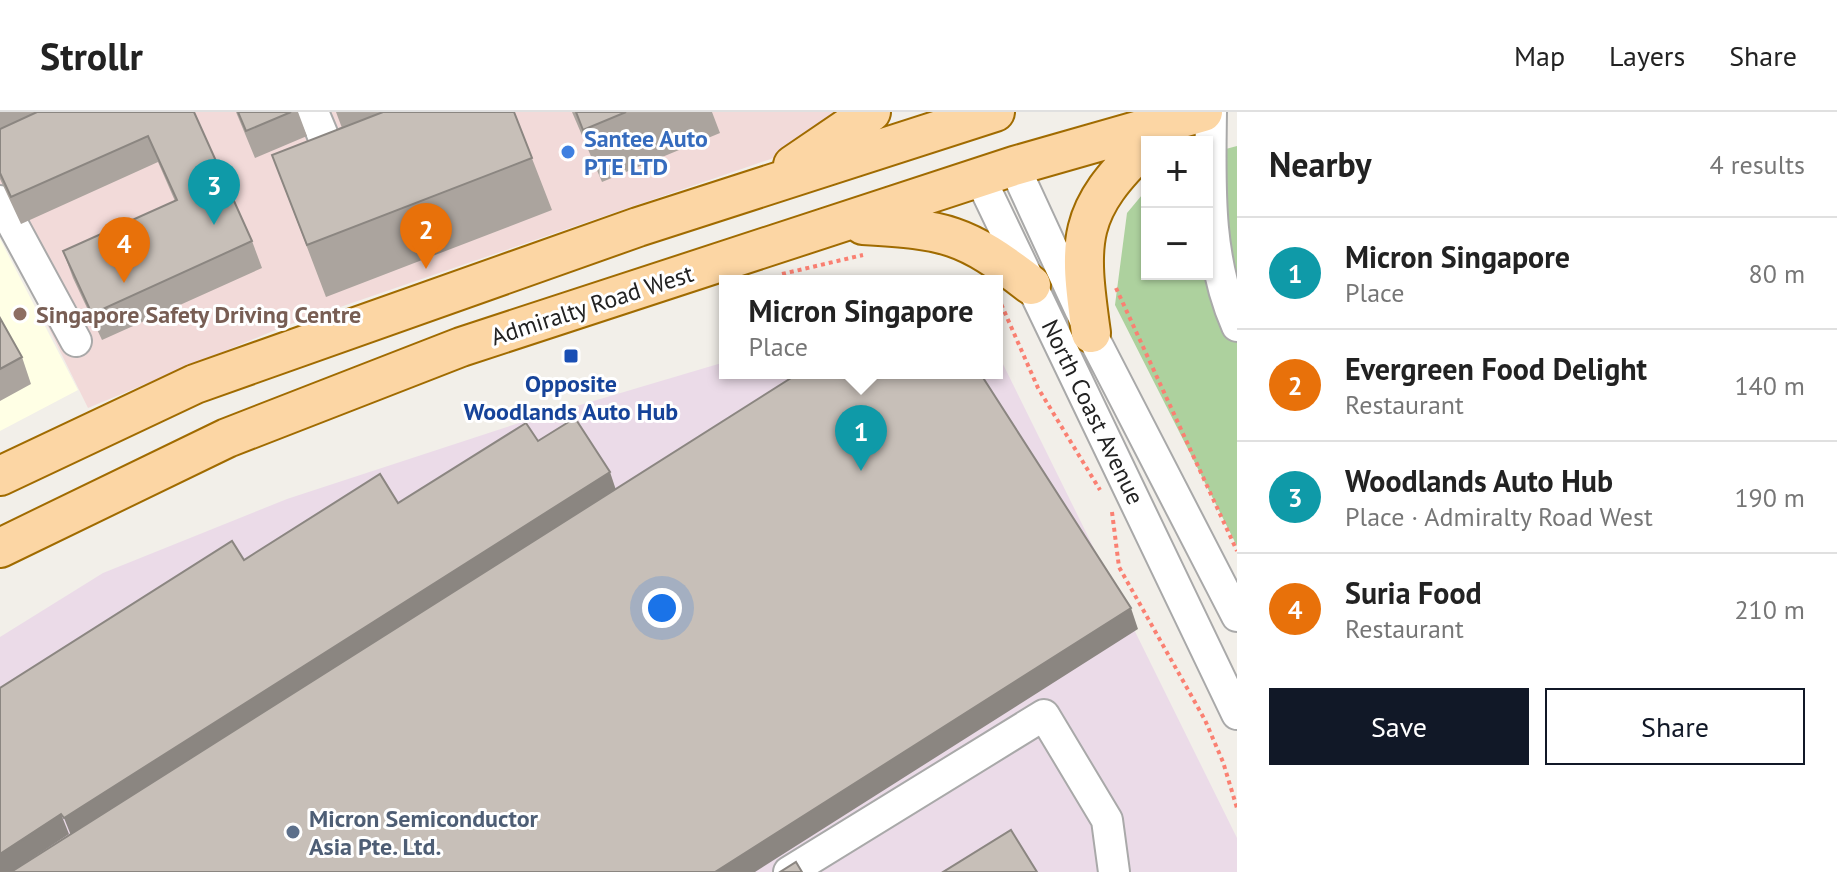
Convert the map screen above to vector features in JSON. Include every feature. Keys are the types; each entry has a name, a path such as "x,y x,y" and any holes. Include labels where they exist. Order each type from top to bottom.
{"main road":[{"path":"757,190 871,112"},
{"path":"0,476 195,384 638,227 757,190 949,120 992,113"},
{"name":"North Coast Avenue","path":"992,113 997,172"},
{"name":"North Coast Avenue","path":"949,120 997,172"},
{"path":"1091,333 1083,271 1086,228 1112,178 1168,130"},
{"name":"Admiralty Road West","path":"0,548 227,438 446,353 997,172 1168,130"},
{"path":"842,223 932,229 966,239 1000,275"}],"street":[{"path":"313,112 326,143 334,148 410,119 412,112"},
{"path":"1211,112 1212,228 1219,273 1237,326"},
{"name":"North Coast Avenue","path":"997,172 1014,290 1237,714"},
{"name":"North Coast Avenue","path":"997,172 1091,333 1237,616"},
{"path":"0,201 76,341"},
{"path":"789,872 1044,715 1107,820 1114,872"}],"path":[{"path":"780,275 874,252"},
{"path":"1114,283 1237,551"},
{"path":"1014,290 1038,388 1102,493"},
{"path":"1107,503 1112,513 1119,567 1205,720 1223,762 1237,808"}],"shaded area":[{"path":"0,112 841,112 823,141 285,326 88,408 0,229"},
{"name":"Singapore Safety Driving Centre","path":"0,239 78,390 0,431"},
{"path":"719,364 719,379 1003,379 1003,364 1237,838 1237,872 0,872 0,637 103,573 287,499 516,424"}],"green space":[{"path":"1237,146 1237,546 1115,305 1127,213 1141,196 1141,280 1213,280 1213,152"}],"building":[{"path":"37,112 194,112 252,241 92,314 63,251 177,200 148,136 11,197 0,173 0,129"},
{"path":"238,112 291,112 246,131"},
{"path":"383,112 514,112 532,158 307,245 272,155"},
{"path":"576,112 626,112 583,130"},
{"path":"0,318 22,357 0,369"},
{"path":"790,379 984,379 1131,608 715,872 11,872"},
{"path":"575,418 610,472 64,818 61,814 0,854 0,688 232,541 244,560 380,474 398,503 526,423 538,441"},
{"path":"1011,830 1037,872 943,872"},
{"path":"796,862 802,872 780,872"}],"place":[{"name":"Santee Auto PTE LTD","path":"568,152"},
{"name":"Woodlands Auto Hub","path":"214,225"},
{"name":"Evergreen Food Delight","path":"426,269"},
{"name":"Suria Food","path":"124,283"},
{"name":"Singapore Safety Driving Centre","path":"20,314"},
{"name":"Opposite Woodlands Auto Hub","path":"571,356"},
{"name":"Micron Singapore","path":"861,471"},
{"name":"Micron Semiconductor Asia Pte. Ltd.","path":"293,832"}]}
